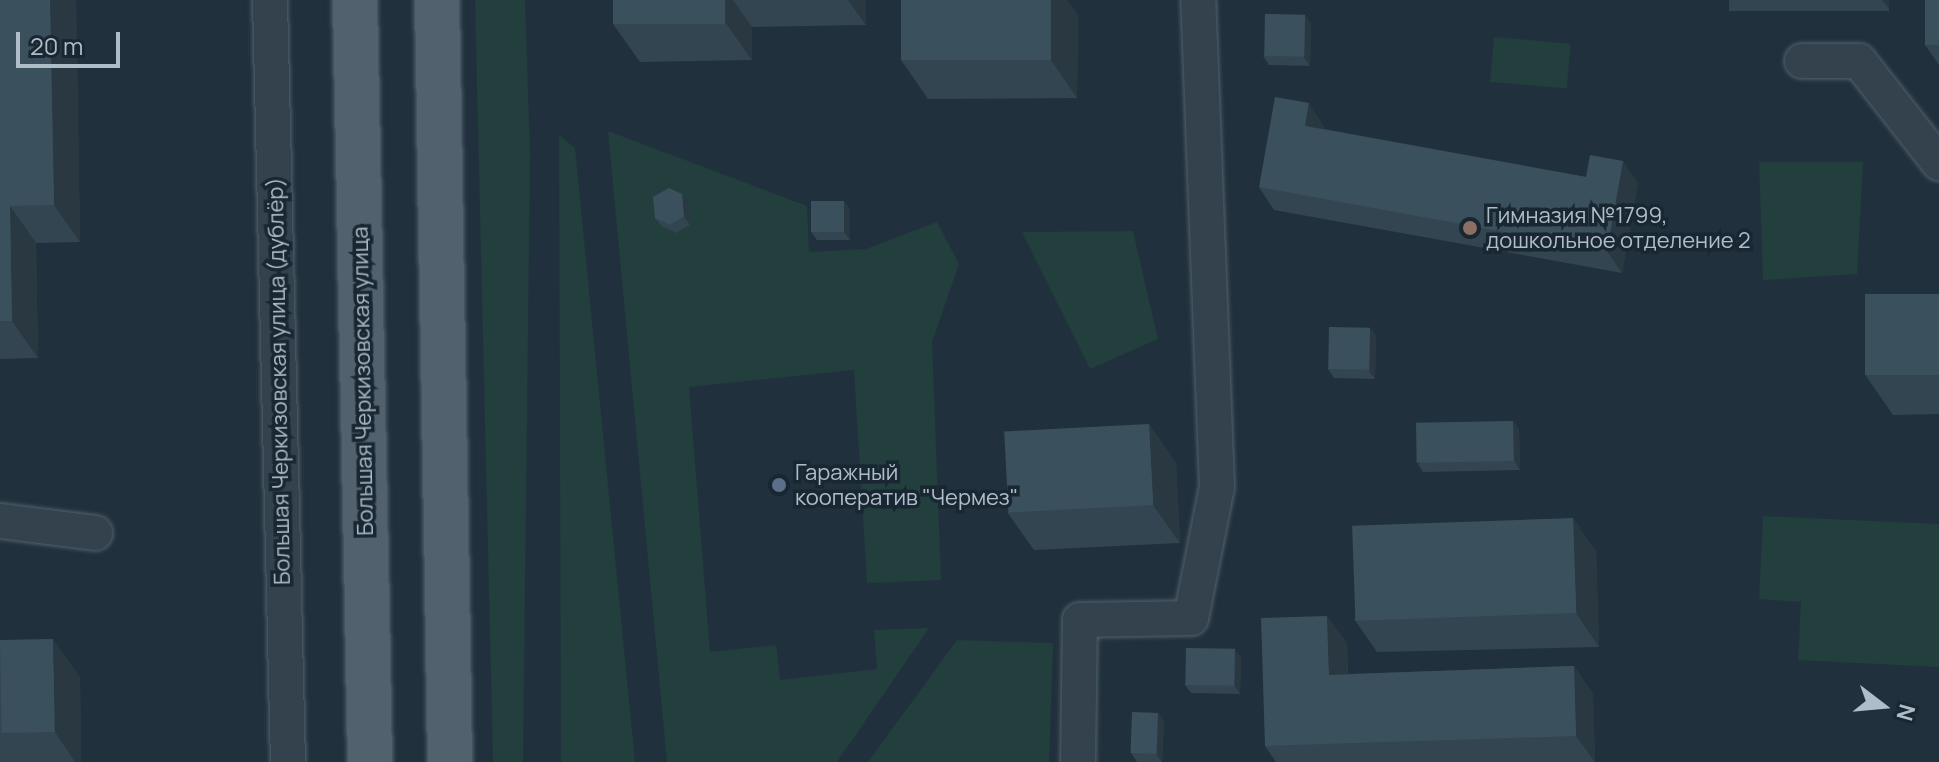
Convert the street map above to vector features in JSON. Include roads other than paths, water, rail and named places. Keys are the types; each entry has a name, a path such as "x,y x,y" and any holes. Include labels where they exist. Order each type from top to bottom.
{"main road":[{"name":"Большая Черкизовская улица","path":"355,0 370,762"},
{"path":"437,0 450,762"}],"street":[{"name":"Большая Черкизовская улица (дублёр)","path":"270,0 288,762"},
{"path":"1078,762 1080,620 1191,618 1217,487 1198,0"},
{"path":"1802,61 1859,61 1939,163"},
{"path":"0,521 95,533"}],"place":[{"name":"Гимназия №1799, дошкольное отделение 2","path":"1470,228"},
{"name":"Гаражный кооператив \"Чермез\"","path":"779,485"}]}
